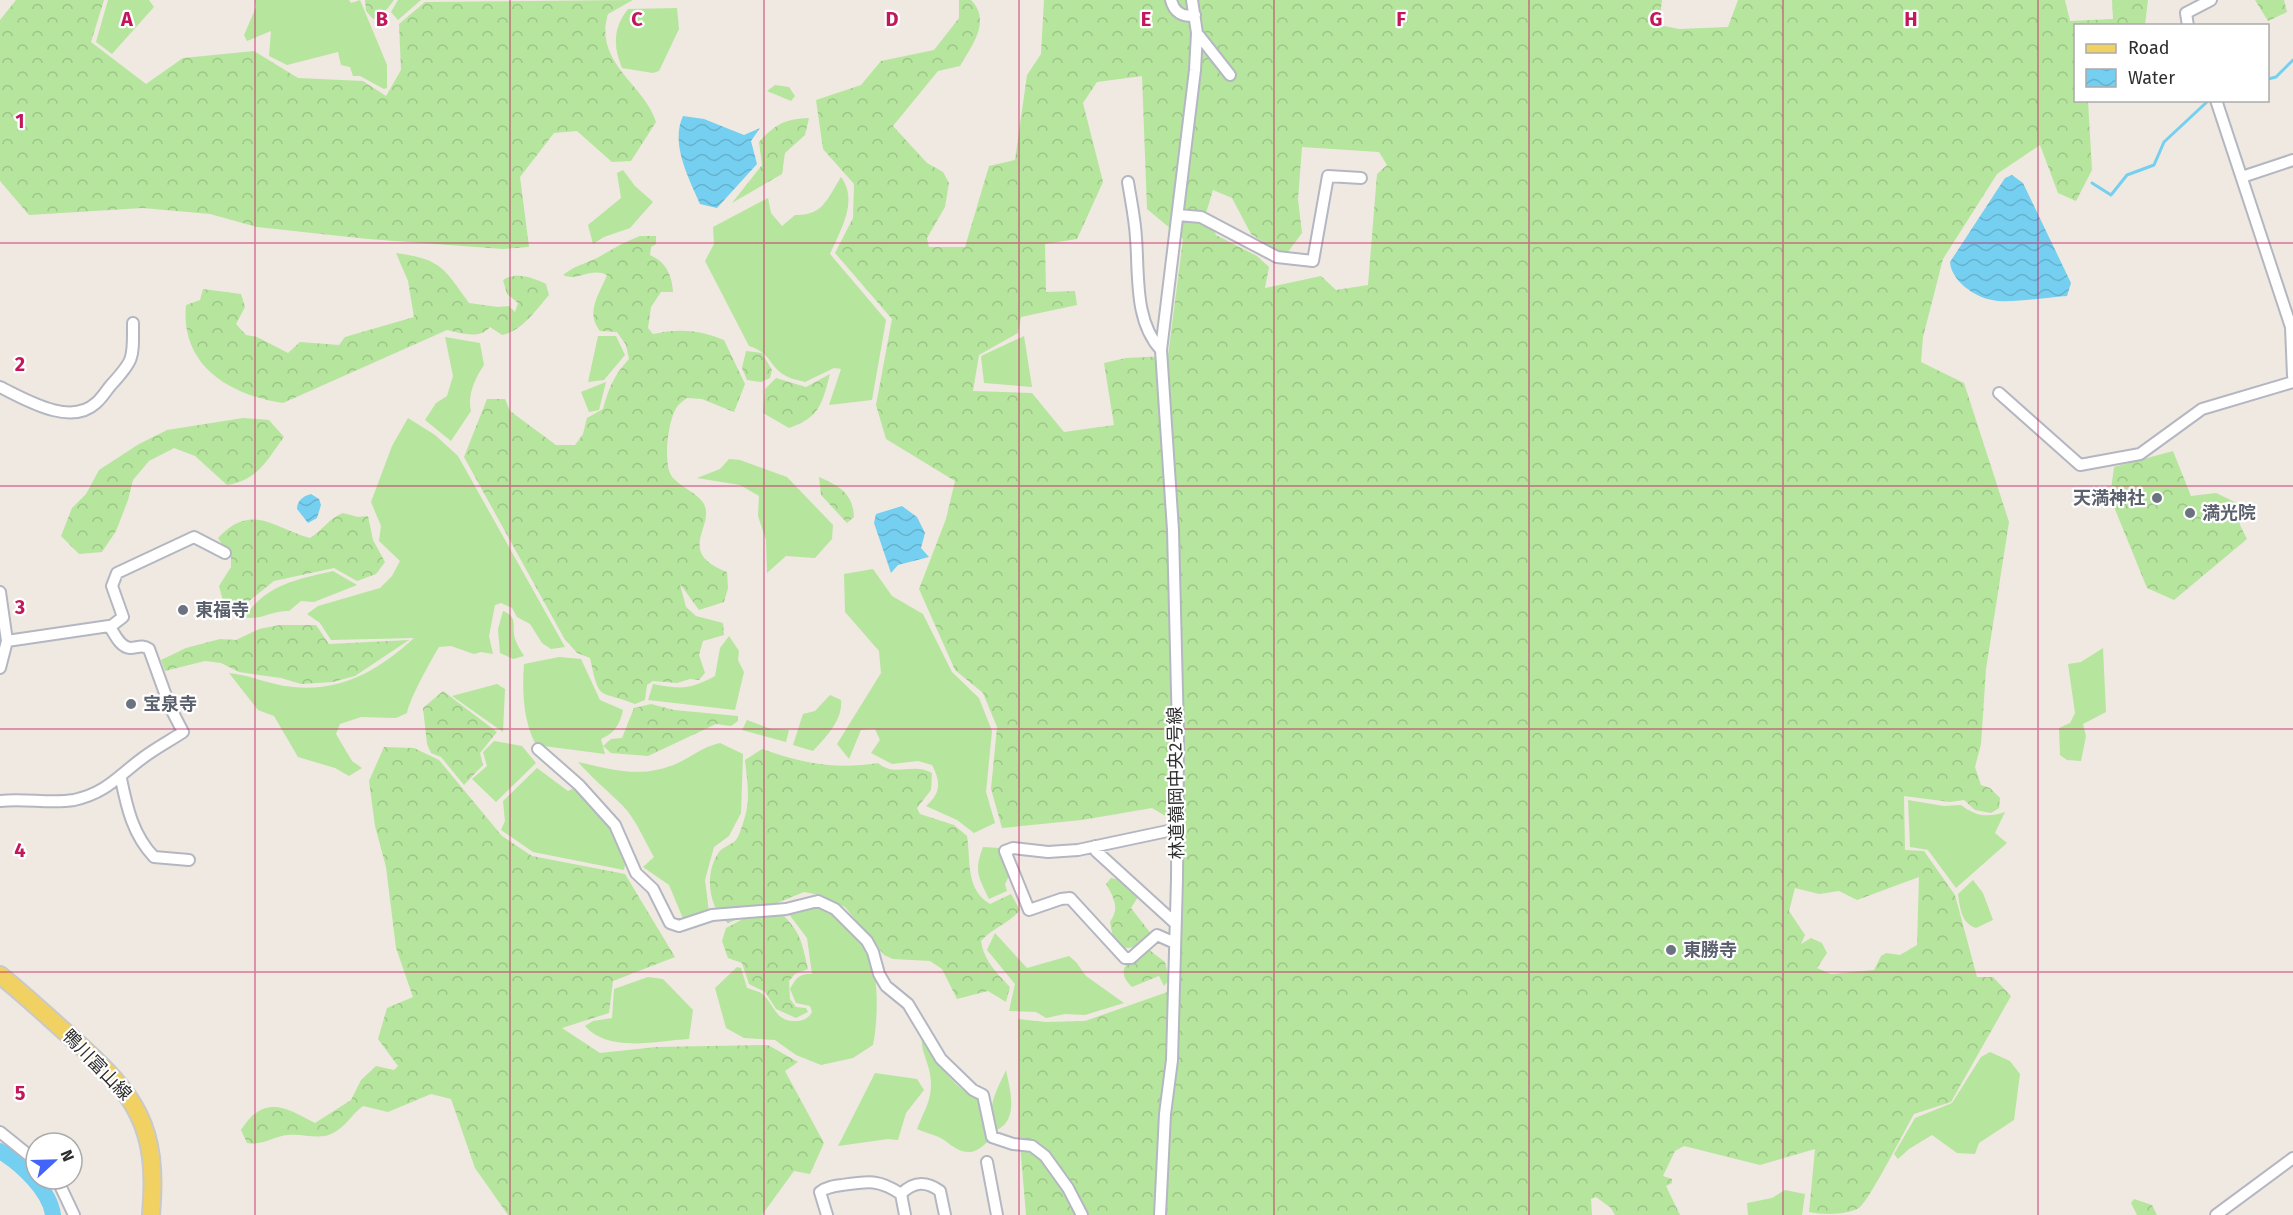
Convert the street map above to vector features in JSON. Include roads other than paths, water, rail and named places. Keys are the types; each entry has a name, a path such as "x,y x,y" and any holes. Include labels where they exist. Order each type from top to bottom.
{"main road":[{"name":"鴨川富山線","path":"0,975 102,1065 132,1099 144,1124 150,1146 153,1184 151,1215"}],"street":[{"path":"1171,0 1179,13 1188,17 1195,15"},
{"name":"林道嶺岡中央2号線","path":"1160,1215 1164,1126 1172,1060 1178,732 1173,530 1161,350 1197,33 1192,0"},
{"path":"2188,24 2186,13 2211,0"},
{"path":"1197,33 1230,75"},
{"path":"2217,103 2291,327 2293,376"},
{"path":"2242,177 2293,160"},
{"path":"1178,215 1201,217 1277,257 1313,261 1328,176 1362,178"},
{"path":"1128,182 1136,236 1140,302 1150,339 1161,350"},
{"path":"0,387 34,404 56,410 74,413 95,404 128,368 133,357 133,323"},
{"path":"1999,393 2080,465 2140,454 2202,409 2293,382"},
{"path":"7,641 110,627 123,617 112,586 117,573 194,537 225,553"},
{"path":"0,592 7,641 0,668"},
{"path":"0,801 71,800 83,797 121,779 148,754 183,732 170,707 149,649 140,645 130,648 124,645 110,627"},
{"path":"538,749 579,785 615,825 636,873 653,889 670,923 679,926 712,915 786,909 818,902 835,909 867,940 879,974 886,986 908,1004 941,1059 982,1095 992,1137 1014,1144 1032,1146 1045,1156 1068,1188 1082,1215"},
{"path":"121,779 127,807 140,843 154,857 189,860"},
{"path":"1175,943 1157,935 1131,958 1125,958 1070,898 1029,910 1005,851 1013,848 1048,852 1095,846 1177,829"},
{"path":"1095,846 1096,851 1175,922"},
{"path":"0,1132 24,1151"},
{"path":"2216,1215 2293,1158"},
{"path":"987,1162 997,1215"},
{"path":"827,1215 820,1192 829,1187 867,1180 890,1186 901,1194 904,1215"},
{"path":"901,1194 908,1187 920,1183 930,1184 940,1191 945,1215"},
{"path":"63,1191 74,1215"}],"water":[{"path":"683,116 704,119 744,135 760,128 751,141 757,164 717,208 700,204 686,172 679,138"},
{"path":"2012,175 2023,183 2071,283 2067,296 2018,301 1992,300 1965,287 1951,269 1950,262 2005,178"},
{"path":"311,494 319,499 321,505 317,518 308,523 297,506 301,499"},
{"path":"902,506 917,517 925,533 921,548 929,557 898,565 891,573 874,523 876,514"}],"waterway":[{"path":"2269,79 2276,77 2293,60"},
{"path":"2092,183 2111,195 2127,175 2154,165 2164,142 2207,102"},
{"path":"0,1151 33,1178 46,1196 53,1215"}],"place":[{"name":"天満神社","path":"2157,498"},
{"name":"満光院","path":"2190,513"},
{"name":"東福寺","path":"183,610"},
{"name":"宝泉寺","path":"131,704"},
{"name":"東勝寺","path":"1671,950"}]}
